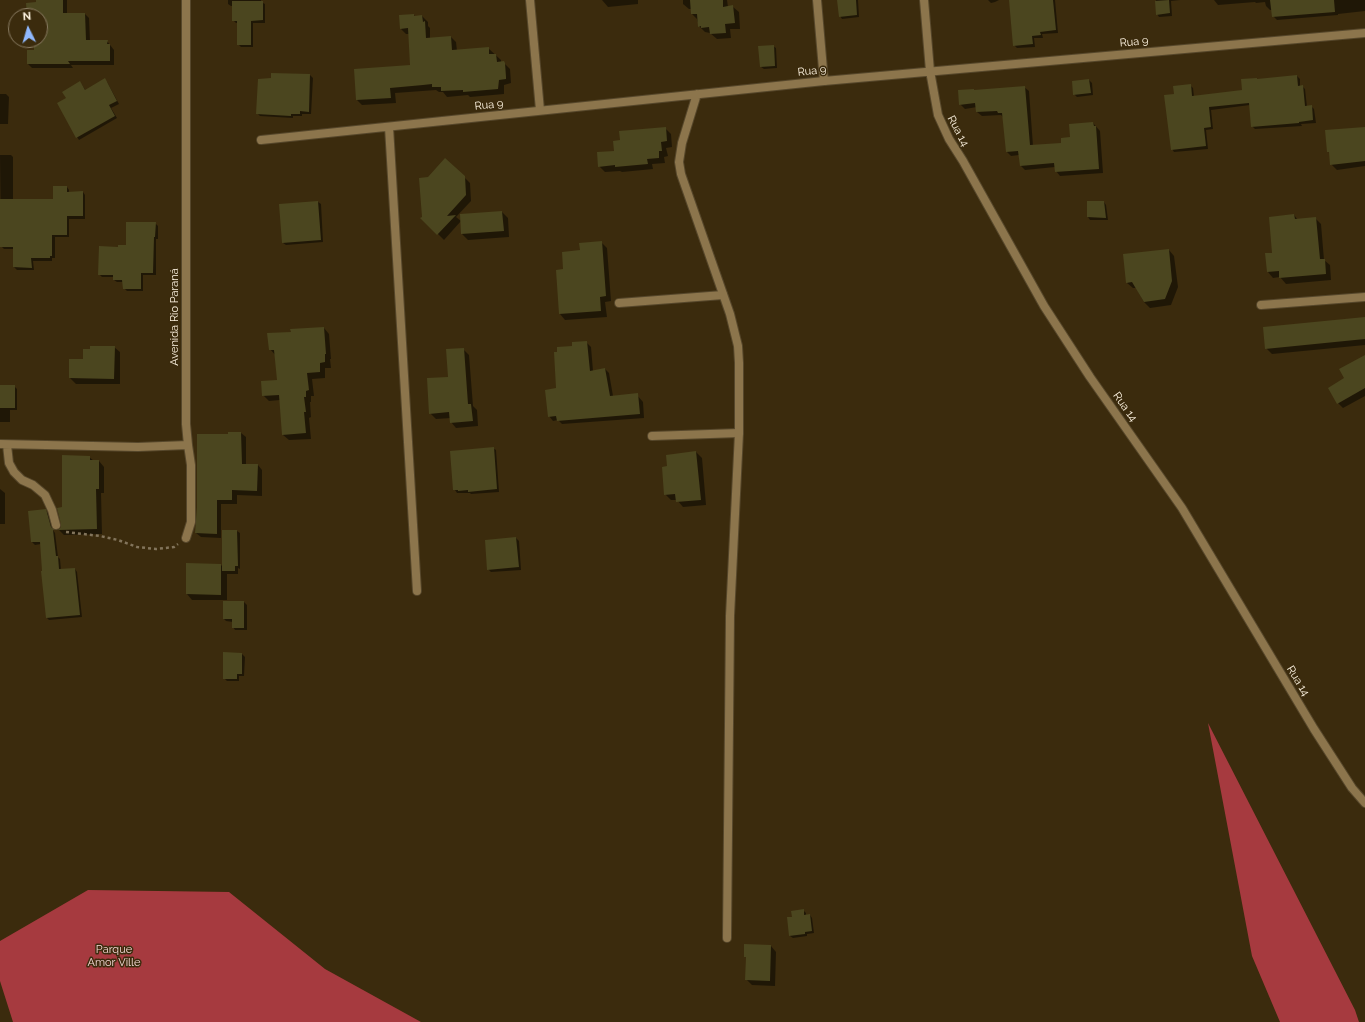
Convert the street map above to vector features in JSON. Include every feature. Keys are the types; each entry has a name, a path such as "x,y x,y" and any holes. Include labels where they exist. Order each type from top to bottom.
{"street":[{"name":"Avenida Rio Paraná","path":"186,0 186,424 191,465 191,522 186,538"},
{"path":"530,0 540,110"},
{"path":"817,0 824,81"},
{"name":"Rua 14","path":"924,0 930,71 938,116 949,139 963,161 1044,306 1090,377 1182,508 1314,729 1352,788 1365,803"},
{"name":"Rua 9","path":"261,140 824,81 1365,33"},
{"path":"697,94 680,155 681,174 730,314 738,346 739,363 739,433 730,616 727,938"},
{"path":"389,127 417,591"},
{"path":"619,303 723,295"},
{"path":"1261,305 1365,297"},
{"path":"652,436 739,433"},
{"path":"56,525 52,510 45,496 33,485 22,480 14,472 9,463 4,445 138,447 188,445"}],"path":[{"path":"56,525 63,531 100,536 118,540 137,547 156,549 174,547 186,538"}],"green space":[{"path":"1208,723 1355,1010 1359,1022 1280,1022 1252,956"},
{"name":"Parque Amor Ville","path":"88,890 229,892 325,969 421,1022 13,1022 0,981 0,941"}],"building":[{"path":"36,0 63,0 63,13 85,13 86,40 108,40 107,44 110,44 110,61 68,61 70,64 27,64 27,50 34,50 34,48 48,48 48,8 26,8 26,3 36,2"},
{"path":"690,0 723,0 723,7 733,5 735,23 725,24 726,33 710,34 709,27 698,27 697,14 691,14"},
{"path":"837,0 856,0 857,15 839,17"},
{"path":"1009,0 1053,0 1056,30 1040,32 1041,35 1032,36 1033,44 1013,46"},
{"path":"1169,0 1170,13 1156,15 1155,1"},
{"path":"1270,0 1334,0 1335,12 1272,17"},
{"path":"232,1 263,1 263,20 251,21 251,45 237,45 237,21 232,21"},
{"path":"414,14 414,16 422,15 423,22 425,21 426,38 451,36 452,50 489,47 489,54 496,54 497,62 504,61 506,79 499,80 498,89 463,92 463,90 441,91 441,87 432,87 432,84 390,88 391,98 356,100 354,69 410,65 408,28 400,29 399,15"},
{"path":"774,45 775,66 760,67 758,46"},
{"path":"271,73 310,74 309,112 300,111 300,114 291,114 291,116 256,114 258,79 271,78"},
{"path":"1297,75 1298,86 1303,85 1305,106 1312,105 1313,120 1299,123 1251,127 1249,103 1209,107 1211,127 1204,128 1206,146 1171,150 1164,95 1174,94 1173,86 1191,84 1192,96 1242,90 1241,79"},
{"path":"105,78 117,101 109,105 115,116 76,138 57,103 66,98 62,92 80,81 85,90"},
{"path":"1089,79 1091,93 1073,95 1072,81"},
{"path":"1025,86 1030,145 1061,143 1061,138 1070,137 1069,124 1093,122 1094,126 1096,126 1099,169 1055,172 1054,163 1020,166 1018,151 1006,152 1002,113 998,113 997,111 976,112 975,103 959,105 958,90"},
{"path":"666,127 667,141 661,142 662,151 659,151 659,158 647,159 648,164 598,167 597,152 614,151 613,141 620,140 619,131"},
{"path":"1365,127 1365,161 1330,165 1325,130"},
{"path":"445,158 465,176 466,195 447,216 456,215 437,235 420,218 422,217 419,178 428,177"},
{"path":"53,186 67,186 67,192 83,191 83,216 67,216 67,235 52,235 52,256 50,256 50,258 31,258 32,268 13,267 13,247 0,247 0,199 53,199"},
{"path":"318,201 321,240 282,243 279,204"},
{"path":"1087,201 1104,201 1106,218 1087,217"},
{"path":"502,211 504,231 461,234 460,214"},
{"path":"1294,214 1295,219 1316,217 1320,259 1325,259 1326,274 1279,278 1279,271 1267,272 1265,253 1272,253 1269,217"},
{"path":"126,222 156,222 153,273 141,273 141,289 123,289 122,280 113,280 113,275 98,275 99,246 118,247 118,245 126,245"},
{"path":"602,241 606,296 600,297 601,311 559,314 556,270 563,269 562,252 580,250 579,243"},
{"path":"1169,249 1172,281 1165,299 1144,302 1132,282 1126,283 1123,254"},
{"path":"1365,317 1365,339 1265,349 1263,327"},
{"path":"324,327 326,354 325,362 320,363 320,372 307,373 309,390 306,391 306,397 304,397 306,433 282,435 279,395 262,396 261,381 277,380 274,350 269,350 267,333 291,332 290,329"},
{"path":"587,341 590,371 605,368 610,396 638,393 640,414 557,421 556,416 548,417 545,390 556,388 554,352 557,352 557,347 572,346 572,342"},
{"path":"90,346 115,346 114,379 69,378 69,359 83,359 83,349 90,349"},
{"path":"464,348 468,404 471,404 473,421 450,423 449,412 429,414 427,378 448,377 446,349"},
{"path":"1365,355 1365,388 1337,404 1328,388 1344,378 1339,369"},
{"path":"0,385 15,385 15,408 0,408"},
{"path":"228,432 241,432 242,464 258,464 257,491 232,490 232,500 217,500 217,534 195,533 197,507 197,434 228,434"},
{"path":"494,447 497,489 468,492 468,490 453,490 450,451"},
{"path":"696,451 701,500 676,502 675,494 664,495 662,467 667,466 666,455"},
{"path":"62,455 90,456 90,460 99,460 99,489 96,489 97,529 58,530 61,527 57,508 62,507"},
{"path":"46,509 51,527 55,530 53,530 59,569 75,568 80,615 46,618 41,571 40,542 31,542 28,511"},
{"path":"222,530 237,530 238,566 235,566 235,571 222,571"},
{"path":"516,537 519,567 487,570 485,540"},
{"path":"186,563 221,564 221,595 186,594"},
{"path":"223,601 244,601 244,628 232,628 232,619 223,619"},
{"path":"223,652 242,653 242,674 237,674 237,679 223,679"},
{"path":"804,909 804,915 810,914 812,931 805,932 805,934 789,936 787,917 792,917 791,911"},
{"path":"744,944 771,945 770,981 745,980 746,957 744,957"}]}
